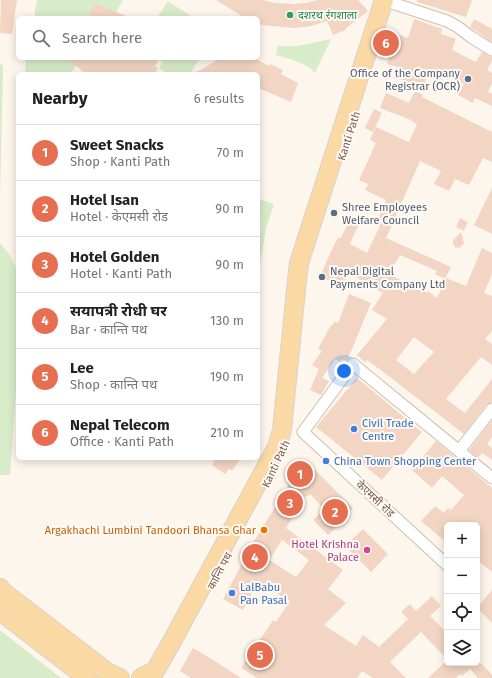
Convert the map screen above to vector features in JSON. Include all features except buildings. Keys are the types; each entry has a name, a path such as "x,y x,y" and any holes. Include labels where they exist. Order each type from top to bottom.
{"main road":[{"name":"Kanti Path","path":"256,504 296,432 295,376 303,289 307,268 390,1"},
{"path":"141,678 155,670 170,645 279,443 282,430 296,280 299,263 390,1"},
{"name":"कान्ति पथ","path":"162,678 256,504"},
{"path":"0,588 9,597 107,672 120,678"},
{"path":"0,611 87,678"}],"street":[{"path":"390,1 447,21 492,50"},
{"path":"296,432 353,364 492,478"},
{"path":"460,451 492,409"},
{"name":"केएमसी रोड","path":"296,432 444,562"}],"green space":[{"path":"37,0 123,0 116,12 95,3 89,16 34,16"},
{"path":"168,1 190,16 158,16"},
{"path":"331,39 315,73 307,66 276,55 278,46 297,46"},
{"path":"26,60 75,60 76,66 72,72 25,72"},
{"path":"160,60 199,60 191,72 165,72 159,68 163,62"},
{"path":"0,63 3,66 0,200"},
{"path":"260,200 274,204 266,228 260,266"},
{"path":"0,243 9,254 16,267 16,391 10,475 0,475"},
{"path":"0,630 61,678 0,678"}],"place":[{"name":"दशरथ रंगशाला","path":"290,15"},
{"name":"Nepal Telecom","path":"386,43"},
{"name":"Office of the Company Registrar (OCR)","path":"468,79"},
{"name":"Shree Employees Welfare Council","path":"334,213"},
{"name":"Nepal Digital Payments Company Ltd","path":"322,277"},
{"name":"Civil Trade Centre","path":"354,429"},
{"name":"China Town Shopping Center","path":"326,461"},
{"name":"Sweet Snacks","path":"300,474"},
{"name":"Hotel Golden","path":"290,503"},
{"name":"Hotel Isan","path":"335,512"},
{"name":"Argakhachi Lumbini Tandoori Bhansa Ghar","path":"264,530"},
{"name":"Hotel Krishna Palace","path":"367,550"},
{"name":"सयापत्री रोधी घर","path":"255,557"},
{"name":"LalBabu Pan Pasal","path":"232,593"},
{"name":"Lee","path":"260,655"}]}
